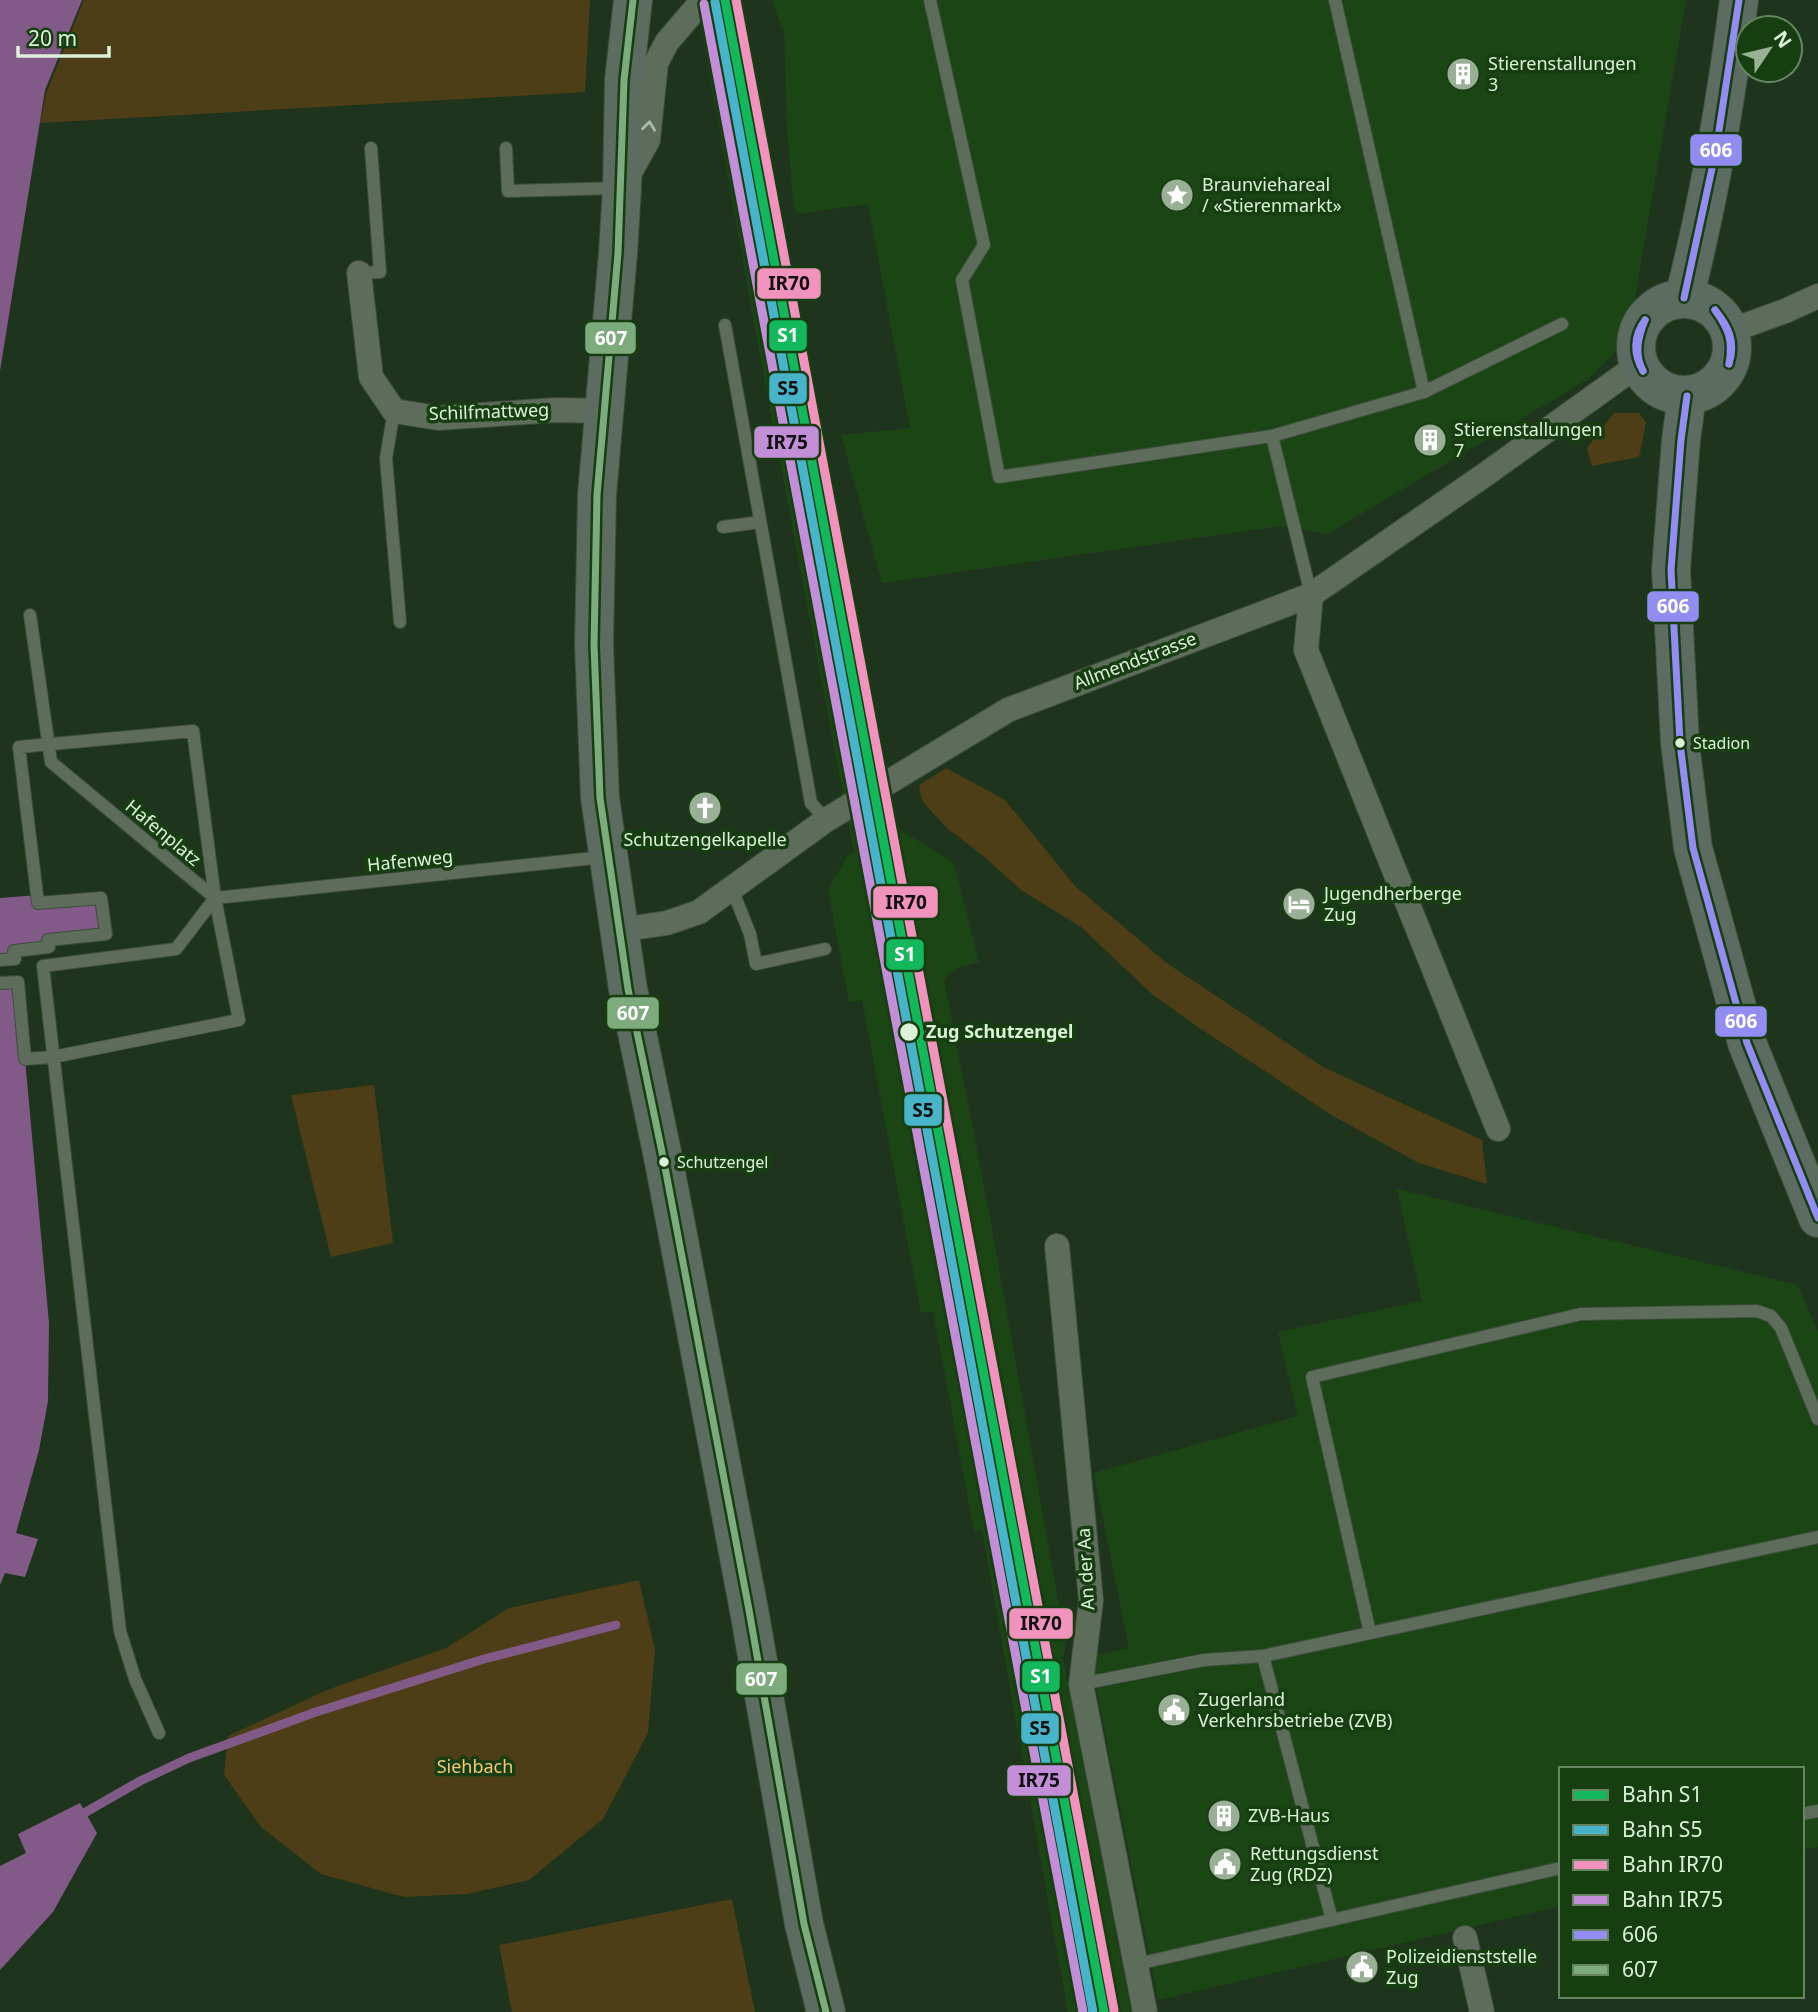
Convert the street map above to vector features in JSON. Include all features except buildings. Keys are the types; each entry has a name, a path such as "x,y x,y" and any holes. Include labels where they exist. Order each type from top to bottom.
{"main road":[{"path":"633,0 624,80 622,188 597,495 594,645 600,798 628,989 749,1610 804,1924 826,2012"},
{"path":"1684,298 1709,182 1733,51 1739,0"},
{"path":"1684,298 1712,307 1723,318 1730,331 1732,356 1721,379 1700,394 1676,395 1654,386 1640,368 1635,341 1647,315 1670,300 1684,298"},
{"path":"1687,396 1679,454 1671,570 1680,743 1693,848 1747,1043 1818,1218"}],"street":[{"path":"622,188 648,140 656,63 667,43 703,0"},
{"path":"359,273 371,377 394,411"},
{"path":"1730,331 1815,299"},
{"name":"Allmendstrasse","path":"619,930 667,923 699,912 826,820 1008,710 1311,595 1624,374 1640,368"},
{"name":"Schilfmattweg","path":"394,411 438,418 556,410 604,411"},
{"path":"1311,595 1306,650 1498,1129"},
{"name":"An der Aa","path":"1057,1245 1091,1600 1081,1684 1145,2012"},
{"path":"1465,1938 1482,2012"}],"lane":[{"path":"930,0 984,245 961,280 999,477 1272,436 1424,392 1562,324"},
{"path":"1335,0 1424,392"},
{"path":"359,273 380,272 371,148"},
{"path":"506,148 508,191 622,188"},
{"path":"725,325 811,803 826,820"},
{"path":"394,411 386,458 400,622"},
{"path":"1272,436 1311,595"},
{"path":"723,527 760,522"},
{"name":"Hafenplatz","path":"30,615 51,762 215,898"},
{"path":"0,960 15,959 14,951 48,947 48,940 106,934 101,898 38,902 19,747 193,730 215,898 239,1020 54,1056 25,1059 18,982 0,983"},
{"name":"Hafenweg","path":"215,898 608,856"},
{"path":"732,889 750,934 756,964 825,949"},
{"path":"159,1733 135,1679 120,1631 43,966 176,950 215,898"},
{"path":"1370,1633 1312,1377 1581,1314 1757,1311 1771,1316 1781,1328 1818,1419"},
{"path":"1081,1684 1204,1660 1264,1656 1818,1537"},
{"path":"1264,1656 1332,1920"},
{"path":"1137,1964 1559,1868"}],"shaded area":[{"path":"0,0 82,0 45,90 0,371"},
{"path":"696,0 743,0 834,508 898,829 949,859 955,867 979,962 958,967 944,980 989,1212 1066,1645 1063,1658 1131,2012 1068,2012 982,1531 974,1531 933,1311 921,1313 862,1000 849,1002 828,889 848,855 854,852"},
{"path":"772,0 1686,0 1633,309 1626,322 1619,348 1587,380 1327,534 1281,526 882,583 841,435 910,428 868,204 797,214 793,200 787,126 784,33"},
{"path":"38,895 38,902 101,898 106,934 49,940 0,960 0,898"},
{"path":"18,982 49,1323 48,1401 39,1450 16,1533 38,1539 25,1577 5,1573 0,1585 0,983"},
{"path":"1397,1189 1798,1285 1818,1332 1818,1847 1804,1850 1804,1767 1559,1767 1559,1906 1158,2000 1090,1657 1129,1648 1094,1473 1298,1416 1278,1332 1422,1301"},
{"path":"80,1803 97,1833 53,1912 0,1970 0,1866 26,1853 18,1834"}],"green space":[{"path":"84,0 590,0 585,92 40,123 47,91"},
{"path":"1614,413 1639,413 1646,422 1639,457 1592,466 1587,448"},
{"path":"946,768 1005,800 1076,887 1168,964 1323,1067 1482,1140 1487,1184 1419,1163 1333,1116 1152,994 1081,927 1021,890 948,829 927,807 921,797 919,785"},
{"path":"374,1085 393,1243 331,1257 291,1095"},
{"name":"Siehbach","path":"639,1580 655,1650 648,1733 603,1819 529,1880 467,1894 404,1897 321,1874 261,1827 224,1775 228,1736 327,1690 446,1648 509,1608"},
{"path":"732,1899 755,2012 512,2012 499,1945"}],"waterway":[{"path":"86,1812 140,1781 189,1758 316,1712 484,1659 616,1625"}],"rail line":[{"name":"S1","path":"725,0 1104,2012"},
{"name":"IR70","path":"736,0 1114,2010"},
{"name":"S5","path":"715,2 1093,2012"},
{"name":"IR75","path":"704,4 1083,2012"}],"transit line":[{"name":"607","path":"633,0 624,80 618,253 597,495 594,645 600,798 628,989 664,1162 749,1610 804,1924 826,2012"},
{"name":"606","path":"1684,298 1716,150 1739,0"},
{"name":"606","path":"1715,310 1730,335 1732,349 1729,364"},
{"name":"606","path":"1715,310 1729,336 1729,364"},
{"name":"606","path":"1643,371 1637,358 1636,339 1645,320"},
{"name":"606","path":"1643,371 1638,346 1645,320"},
{"name":"606","path":"1687,396 1671,570 1680,743 1693,848 1747,1043 1818,1218"}],"place":[{"name":"Stierenstallungen 3","path":"1463,74"},
{"name":"Braunviehareal / «Stierenmarkt»","path":"1177,195"},
{"name":"Stierenstallungen 7","path":"1430,440"},
{"name":"Stadion","path":"1680,743"},
{"name":"Schutzengelkapelle","path":"705,808"},
{"name":"Jugendherberge Zug","path":"1299,904"},
{"name":"Zug Schutzengel","path":"909,1032"},
{"name":"Schutzengel","path":"664,1162"},
{"name":"Zugerland Verkehrsbetriebe (ZVB)","path":"1174,1710"},
{"name":"ZVB-Haus","path":"1224,1816"},
{"name":"Rettungsdienst Zug (RDZ)","path":"1225,1864"},
{"name":"Polizeidienststelle Zug","path":"1362,1967"}]}
